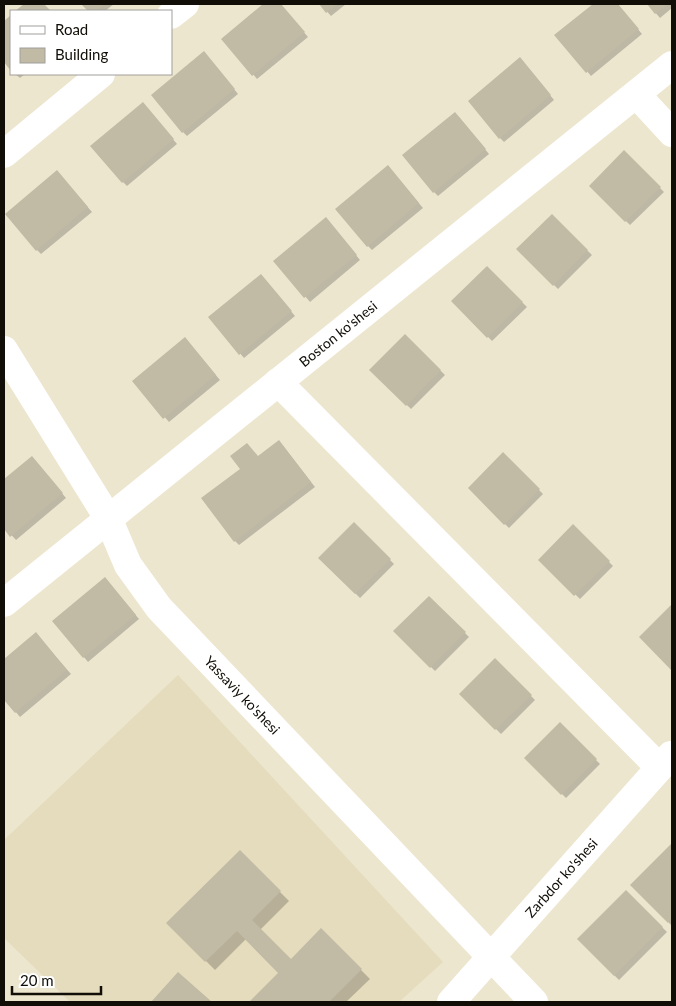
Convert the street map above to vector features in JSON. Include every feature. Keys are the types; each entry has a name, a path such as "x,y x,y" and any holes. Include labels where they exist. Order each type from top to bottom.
{"street":[{"path":"172,15 186,4"},
{"name":"Boston ko'shesi","path":"4,603 672,65"},
{"path":"4,154 100,75"},
{"path":"637,95 672,133"},
{"name":"Yassaviy ko'shesi","path":"4,350 108,518 128,565 159,608 534,1002"},
{"path":"278,382 666,761"},
{"name":"Zarbdor ko'shesi","path":"451,1002 666,761"}],"shaded area":[{"path":"178,675 443,962 399,1002 70,1002 4,938 4,840"}],"building":[{"path":"24,4 44,4 50,10 16,10"},
{"path":"81,4 105,4 97,10 87,10"},
{"path":"263,4 281,4 305,32 252,76 221,39"},
{"path":"319,4 337,4 326,13"},
{"path":"593,4 618,4 639,29 586,73 554,35"},
{"path":"647,4 668,4 655,14"},
{"path":"10,16 10,70 4,62 4,21"},
{"path":"204,51 235,89 182,133 151,95"},
{"path":"520,57 551,95 499,139 468,101"},
{"path":"143,102 174,139 122,183 90,146"},
{"path":"455,112 486,149 433,193 402,155"},
{"path":"624,150 661,187 625,222 589,186"},
{"path":"388,165 419,203 367,247 335,209"},
{"path":"57,170 88,207 36,251 5,214"},
{"path":"552,214 588,250 553,286 516,249"},
{"path":"326,217 357,255 304,298 273,261"},
{"path":"487,266 523,302 487,338 451,301"},
{"path":"261,274 292,311 239,355 208,317"},
{"path":"405,334 441,370 406,406 369,370"},
{"path":"185,337 216,375 163,419 132,381"},
{"path":"279,440 311,482 234,542 201,498 240,469 230,456 247,443 258,456"},
{"path":"503,452 540,489 504,525 468,488"},
{"path":"32,456 63,493 10,537 4,529 4,479"},
{"path":"354,522 391,559 355,594 318,558"},
{"path":"573,524 610,561 574,596 538,560"},
{"path":"105,577 136,615 83,658 52,621"},
{"path":"429,596 466,632 430,668 393,631"},
{"path":"672,604 672,671 639,637"},
{"path":"36,632 67,670 15,713 4,700 4,659"},
{"path":"495,658 532,695 495,730 459,694"},
{"path":"560,722 597,759 561,795 524,758"},
{"path":"672,843 672,918 668,923 630,885"},
{"path":"240,850 281,891 252,920 291,959 321,928 362,969 329,1002 249,1002 278,973 237,931 205,962 166,923"},
{"path":"626,890 663,927 614,976 577,939"},
{"path":"178,972 212,1002 151,1002"}]}
